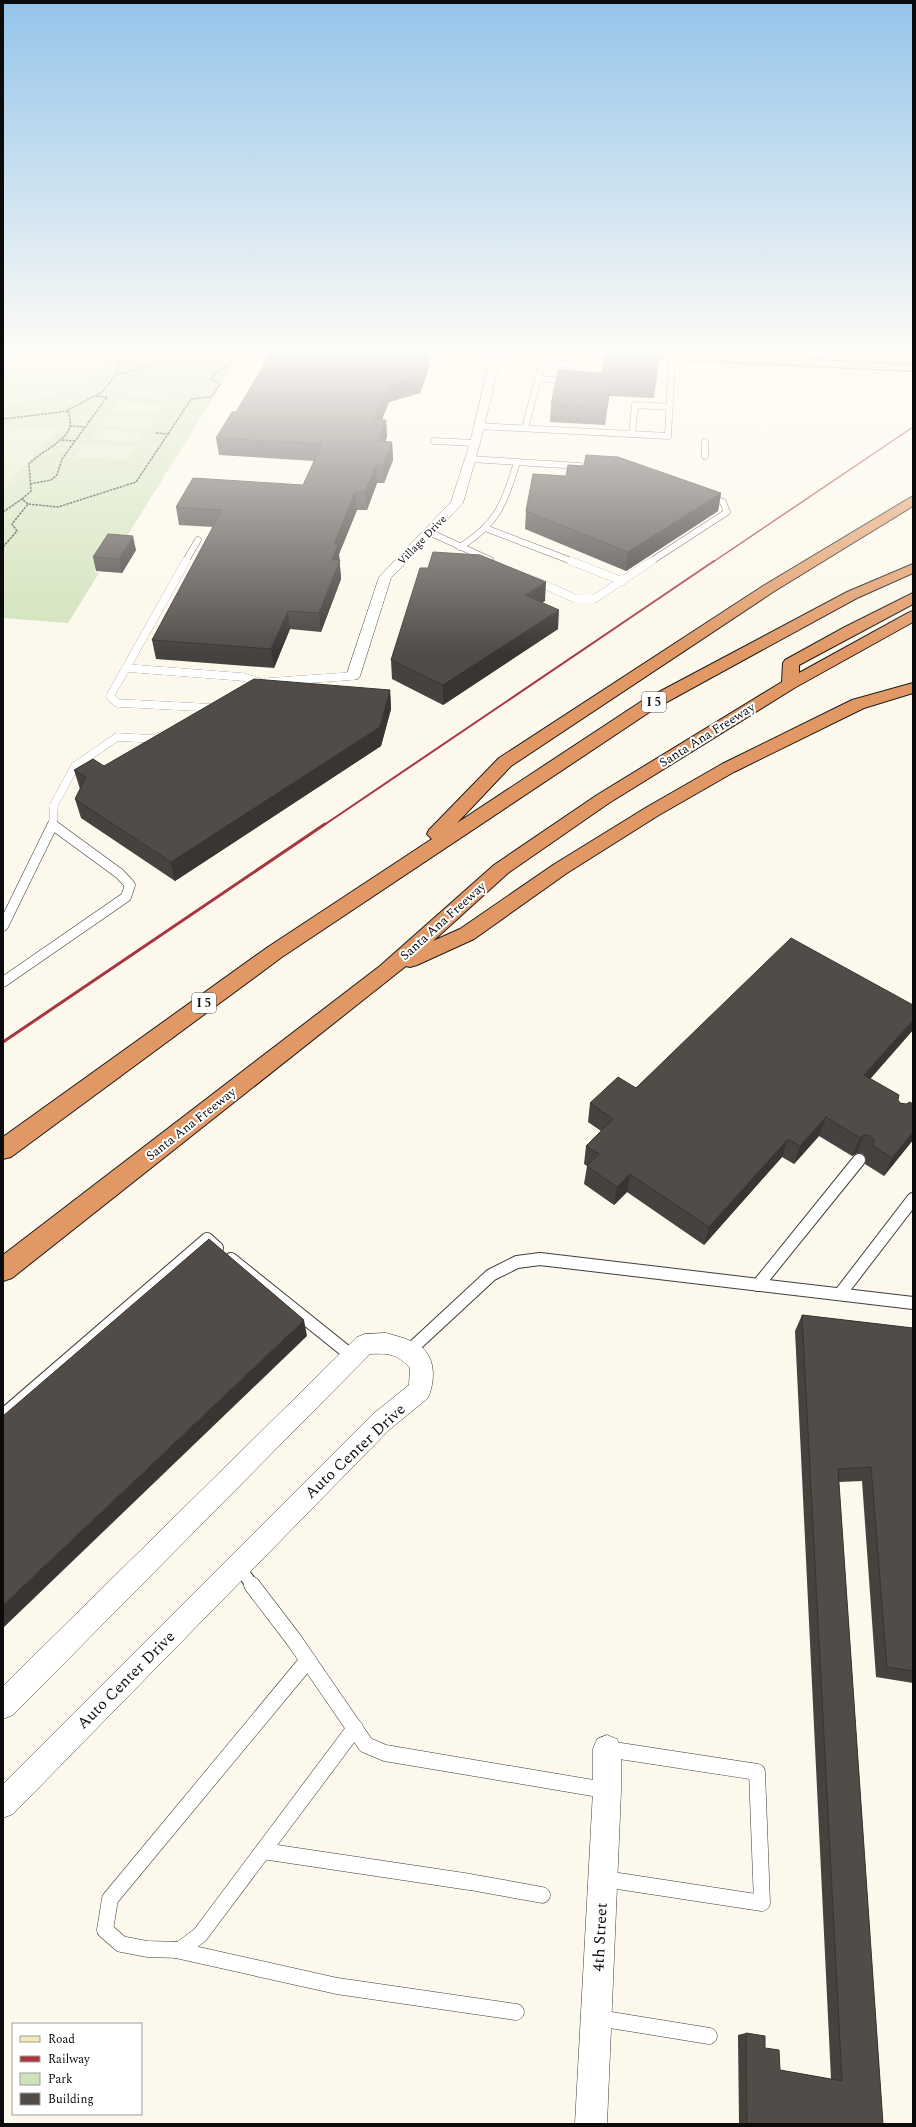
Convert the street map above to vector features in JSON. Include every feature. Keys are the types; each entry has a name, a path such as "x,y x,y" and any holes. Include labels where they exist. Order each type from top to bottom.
{"highway":[{"path":"409,862 505,762 768,589 913,500"},
{"name":"I 5","path":"3,1150 275,952 648,705 852,595 913,568"},
{"path":"790,684 791,663 850,630 913,598"},
{"name":"Santa Ana Freeway","path":"3,1270 387,971 501,869 603,799 790,684 913,616"},
{"path":"387,971 467,934 566,865 653,811 728,768 858,704 913,688"}],"street":[{"name":"Village Drive","path":"353,676 385,577 457,503 472,454"},
{"name":"Auto Center Drive","path":"3,1705 365,1344 386,1343 409,1351 422,1365 420,1390 381,1422 3,1804"},
{"name":"4th Street","path":"591,2124 607,1791 607,1749"}],"lane":[{"path":"470,460 588,466"},
{"path":"460,547 485,528 494,517 508,491 517,462"},
{"path":"525,576 576,599 594,599 727,512 723,502 701,494"},
{"path":"485,528 622,581"},
{"path":"429,532 496,563"},
{"path":"198,540 110,696 117,703 218,706 202,715"},
{"path":"126,668 243,677 262,683 353,676"},
{"path":"248,690 262,683"},
{"path":"3,926 53,825 54,806 75,766 117,737 155,739 168,732"},
{"path":"3,982 126,897 130,885 120,874 53,825"},
{"path":"758,1285 859,1160"},
{"path":"840,1294 913,1198"},
{"path":"3,1414 207,1239 352,1356"},
{"path":"409,1351 491,1276 517,1262 540,1259 913,1303"},
{"path":"238,1566 308,1660 366,1745 385,1753 607,1791"},
{"path":"308,1660 110,1899 105,1930 121,1944 147,1949 176,1950 337,1986 516,2012"},
{"path":"176,1950 180,1950 200,1935 355,1728"},
{"path":"603,1879 762,1903 757,1772 607,1749"},
{"path":"263,1851 470,1882 542,1895"},
{"path":"596,2018 709,2036"}],"path":[{"path":"3,512 31,491 29,464 38,454"},
{"path":"30,484 51,480 57,475 62,459 65,454"},
{"path":"22,499 28,504 58,507 136,482 154,454"},
{"path":"3,548 17,531 12,524 28,504"}],"green space":[{"path":"3,454 178,454 122,544 112,543 94,572 99,573 68,623 3,618"},
{"path":"3,454 35,454 3,490"},
{"path":"77,454 132,454 128,460 75,457"}],"building":[{"path":"317,454 387,454 383,465 376,465 365,492 355,492 334,544 338,544 332,560 340,560 319,613 288,611 271,649 152,640 222,510 176,507 193,478 303,485"},
{"path":"586,455 618,457 721,493 628,552 526,511 533,474 566,476 568,465 584,466"},
{"path":"108,534 133,536 119,559 93,557"},
{"path":"433,552 480,555 546,582 525,595 559,610 443,685 391,660 420,568 428,568"},
{"path":"254,679 390,690 380,727 171,862 75,799 86,777 74,770 93,759 104,766"},
{"path":"791,938 913,1005 913,1020 864,1075 899,1095 898,1100 900,1103 906,1104 910,1102 913,1104 913,1132 892,1158 873,1146 874,1139 871,1136 864,1135 860,1138 826,1117 800,1146 788,1139 709,1227 630,1174 617,1187 587,1166 599,1154 586,1146 613,1119 590,1103 618,1077 636,1088"},
{"path":"209,1239 304,1320 3,1605 3,1416"},
{"path":"802,1315 913,1328 913,1671 887,1667 871,1467 838,1469 883,2124 747,2124 746,2033 765,2036 765,2048 779,2050 780,2070 842,2081"}],"railway":[{"path":"713,562 873,454"},
{"path":"324,825 714,561"},
{"path":"3,1042 325,824"}]}
